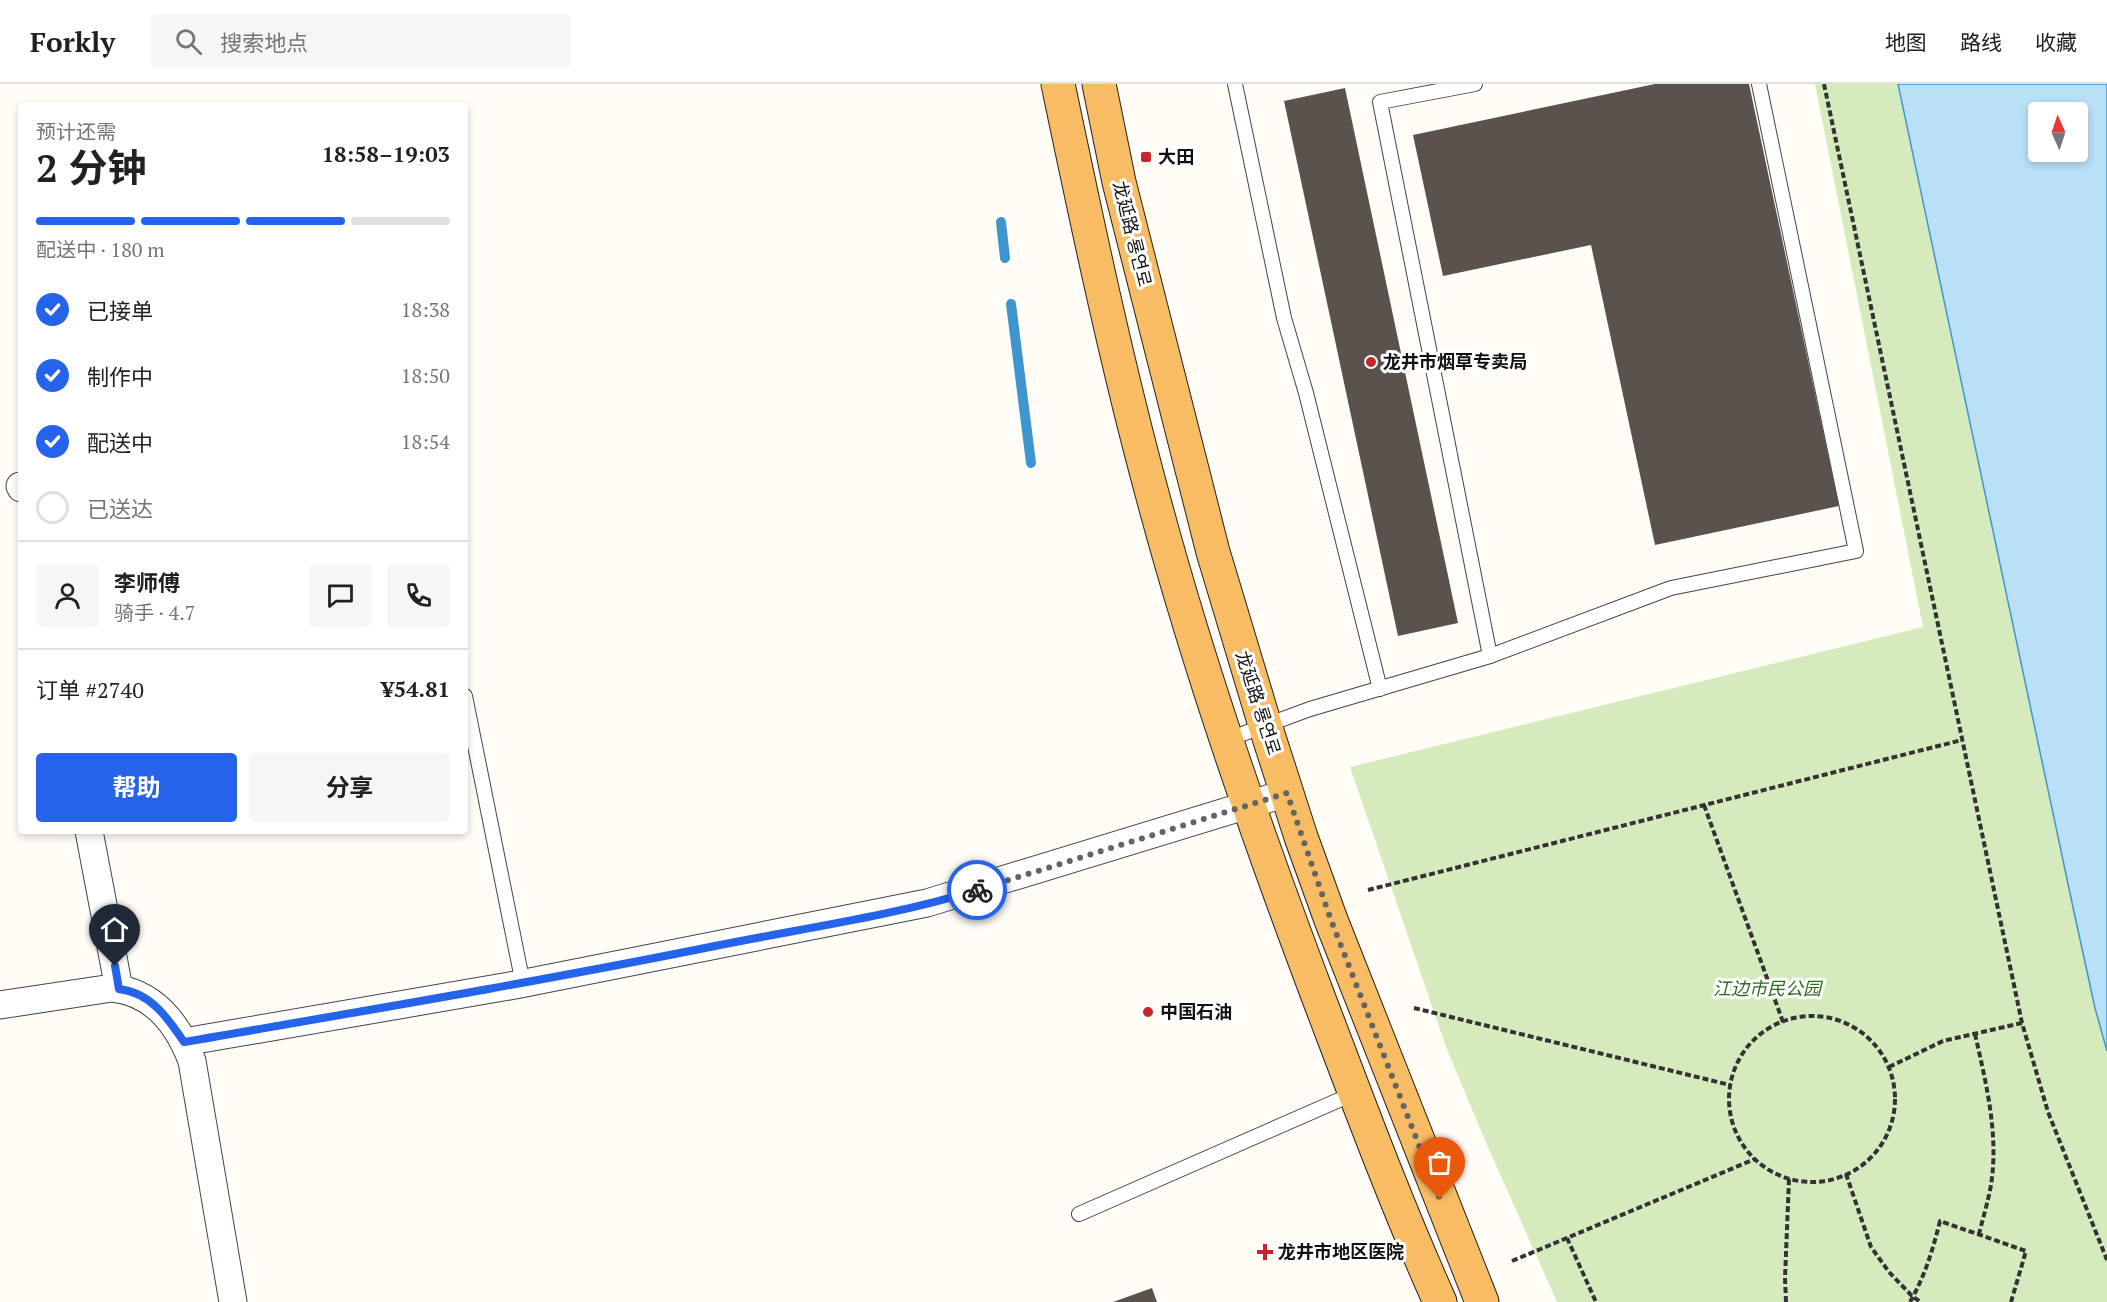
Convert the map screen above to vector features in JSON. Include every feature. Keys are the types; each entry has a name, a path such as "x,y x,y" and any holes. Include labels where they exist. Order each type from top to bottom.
{"highway":[{"path":"1058,84 1128,403 1174,574 1226,740 1247,805 1354,1093 1410,1235 1440,1302"},
{"name":"龙延路 룡연로","path":"1098,84 1119,182 1210,540 1265,725 1331,920 1482,1302"}],"street":[{"path":"184,1042 523,984 927,903 1287,793"},
{"path":"91,834 119,989"},
{"path":"0,1005 112,988 141,995 157,1006 184,1042 192,1061 233,1302"}],"lane":[{"path":"1235,84 1284,318 1306,393 1380,688"},
{"path":"1475,84 1380,102 1490,656"},
{"path":"1226,740 1380,688 1490,656 1671,588 1856,551 1759,84"},
{"path":"468,711 523,984"},
{"path":"1079,1214 1354,1093"}],"path":[{"path":"1824,84 2022,1023 2048,1112 2107,1260"},
{"path":"1368,890 1962,740"},
{"path":"1704,805 1783,1022"},
{"path":"1414,1008 1730,1084"},
{"path":"1795,1017 1824,1017 1851,1026 1874,1043 1889,1067 1895,1093 1893,1120 1882,1144 1864,1164 1842,1177 1815,1182 1789,1179 1765,1168 1745,1150 1733,1127 1728,1099 1733,1071 1747,1046 1769,1027 1783,1022 1795,1017"},
{"path":"1889,1067 1943,1041 2022,1023"},
{"path":"1975,1034 1990,1101 1993,1140 1991,1184 1979,1234"},
{"path":"1512,1261 1755,1160"},
{"path":"1846,1174 1871,1247 1913,1297 1921,1302"},
{"path":"1786,1302 1789,1179"},
{"path":"1910,1302 1933,1248 1940,1221 2026,1251 2011,1302"},
{"path":"1567,1238 1596,1302"}],"green space":[{"name":"江边市民公园","path":"1815,84 1898,84 2074,912 2107,1051 2107,1302 1557,1302 1446,1047 1350,767 1923,627"}],"water":[{"path":"1898,84 2107,84 2107,1051 2095,1008"}],"building":[{"path":"1655,84 1749,84 1839,506 1655,545 1591,245 1443,276 1413,135"},
{"name":"龙井市烟草专卖局","path":"1345,88 1458,623 1398,636 1284,101"},
{"path":"1152,1288 1157,1302 1113,1302"}],"waterway":[{"path":"1001,222 1005,258"},
{"path":"1011,304 1031,463"}],"way so far":[{"path":"977,890 1287,793 1331,920 1440,1199"}],"place":[{"name":"大田","path":"1146,157"},
{"name":"龙井市烟草专卖局","path":"1371,362"},
{"name":"中国石油","path":"1148,1012"},
{"name":"龙井市地区医院","path":"1265,1252"}],"route":[{"path":"115,966 119,989 141,995 157,1006 184,1042 523,984 863,917 977,890"}]}
